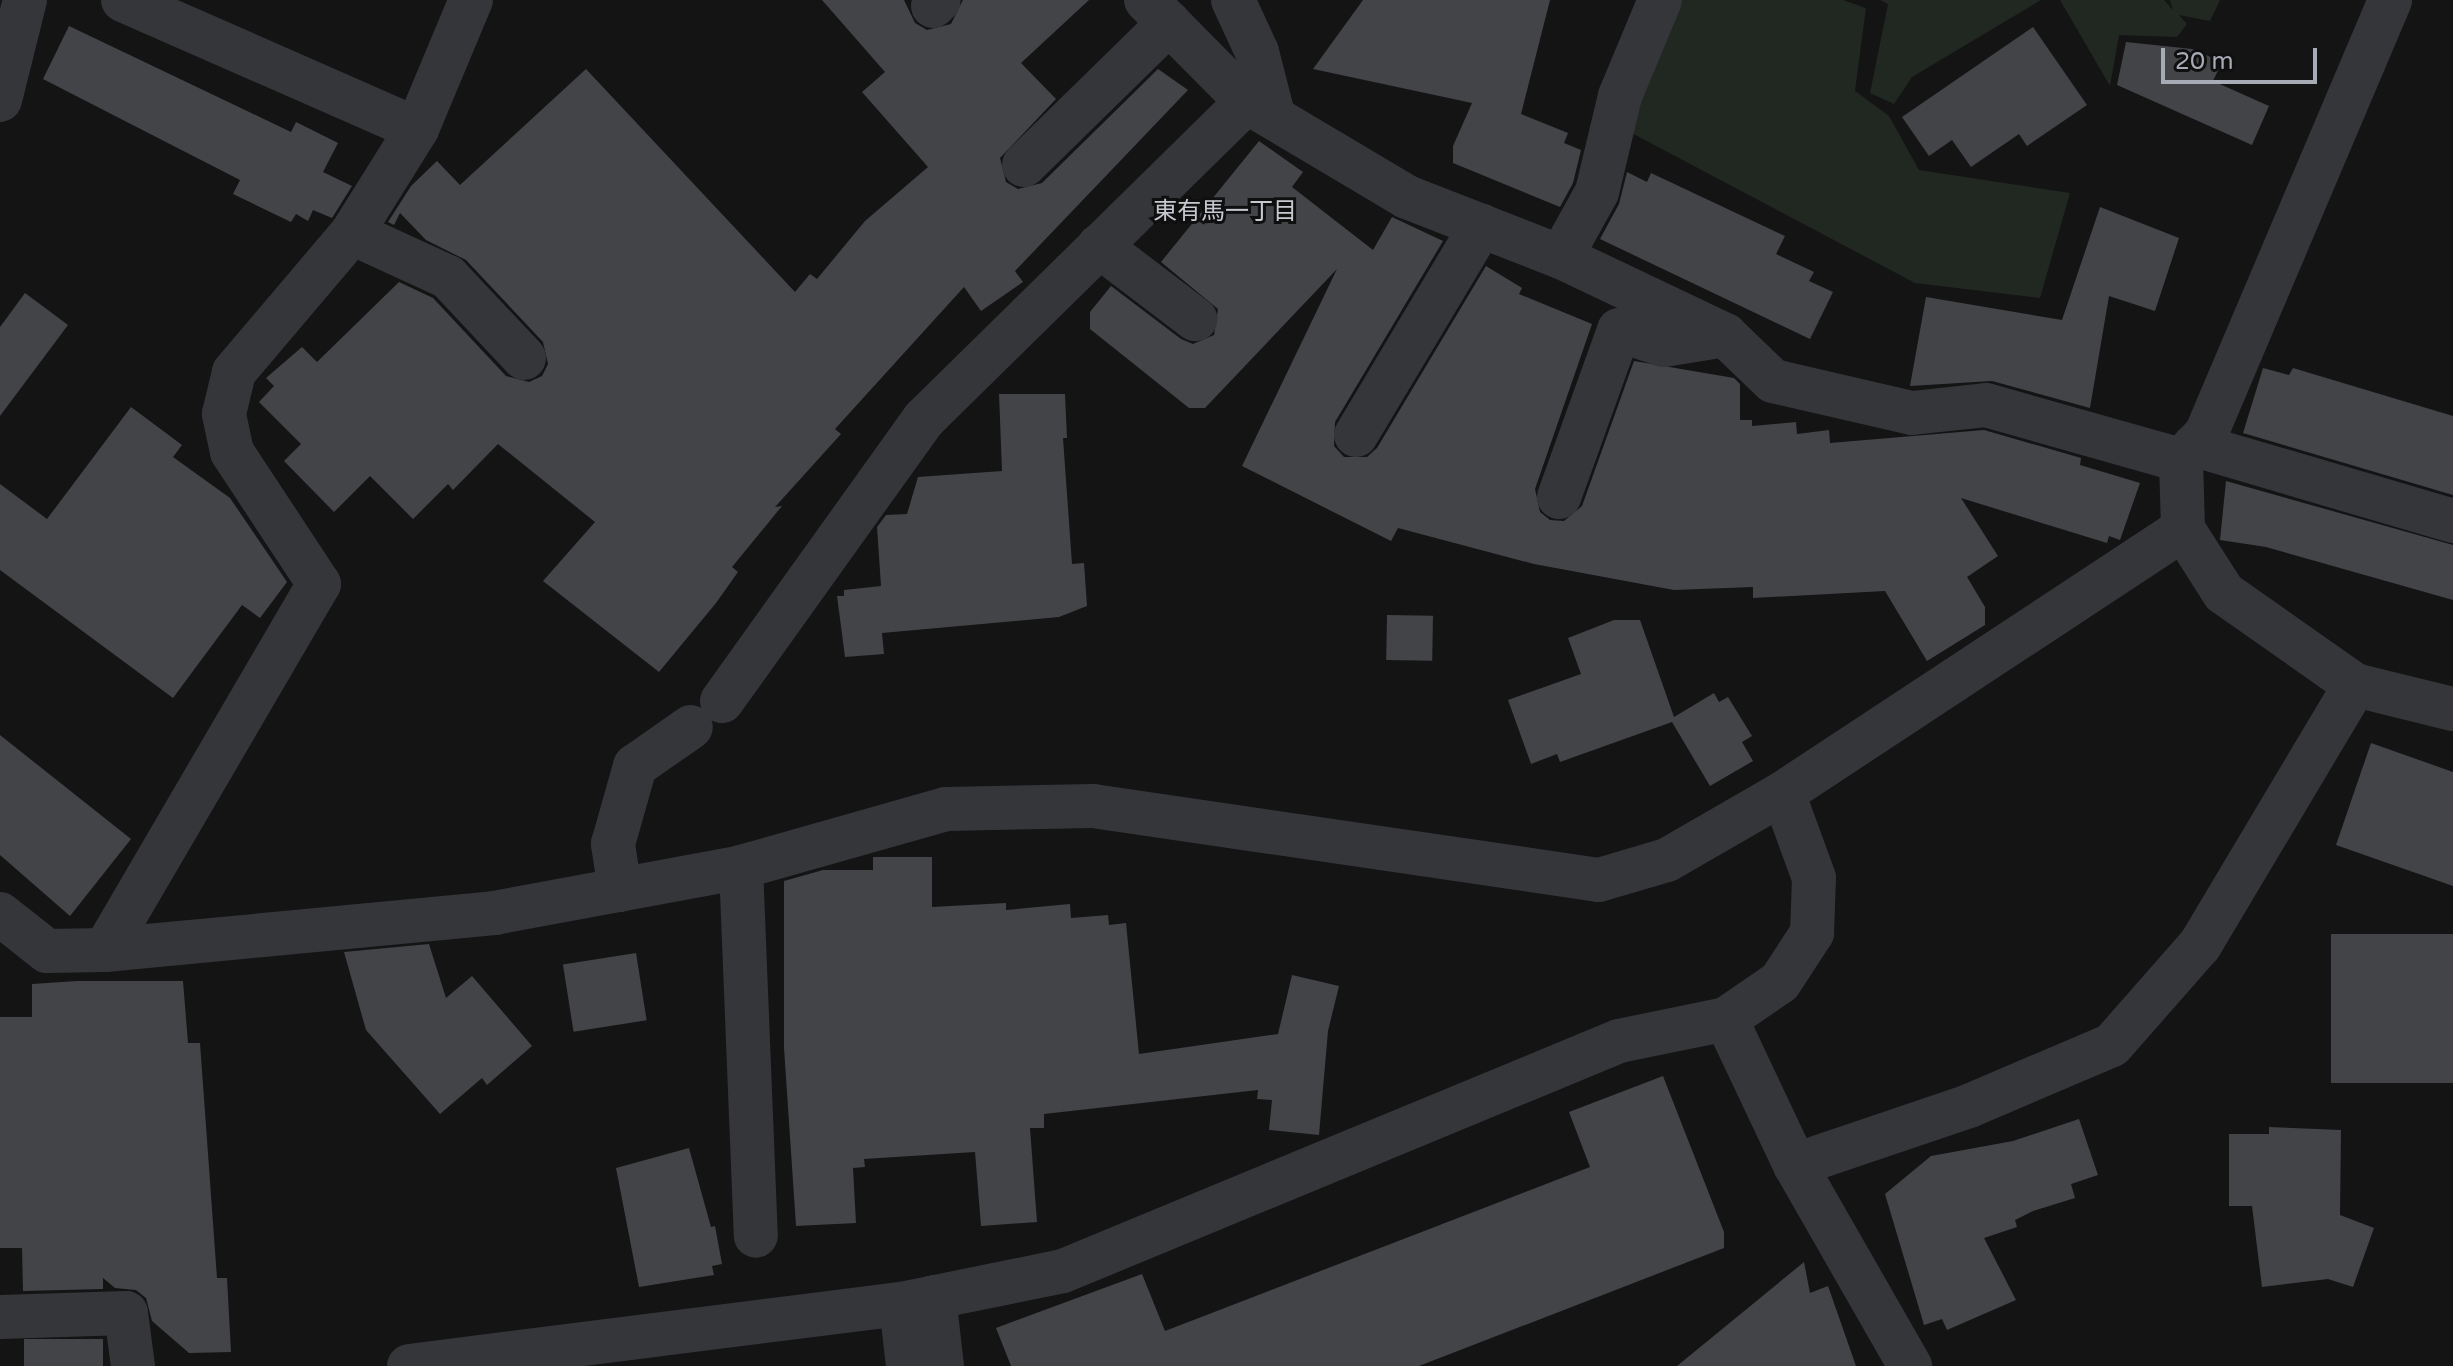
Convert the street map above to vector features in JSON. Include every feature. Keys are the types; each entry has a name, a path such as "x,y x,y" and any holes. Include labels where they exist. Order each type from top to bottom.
{"street":[{"path":"0,100 25,0"},
{"path":"123,0 417,129"},
{"path":"105,950 319,584 232,452 224,414 234,372 352,233 417,129 471,0"},
{"path":"1233,0 1257,52 1260,109"},
{"path":"1561,257 1597,192 1620,96 1660,0"},
{"path":"2390,0 2206,434 2188,452 2183,529 2224,593 2355,685 2453,709"},
{"path":"1024,165 1158,12 1260,109 1407,197 1561,257 1725,335 1773,381 1912,413 1986,405 2188,452 2453,521"},
{"path":"620,890 613,844 635,766 707,714 924,419 1099,246 1260,109"},
{"path":"1356,435 1481,226"},
{"path":"352,233 448,277 524,358"},
{"path":"1099,246 1195,319"},
{"path":"1559,497 1619,330 1664,345 1725,335"},
{"path":"1,916 47,951 105,950 494,913 741,867 946,809 1093,806 1599,880 1667,860 1783,793 2183,529"},
{"path":"1795,1165 1969,1106 2112,1045 2200,945 2355,685"},
{"path":"409,1366 918,1300 1063,1271 1619,1041 1726,1019 1780,982 1812,933 1814,878 1783,793"},
{"path":"741,867 756,1236"},
{"path":"1726,1019 1795,1165 1910,1366"},
{"path":"908,1366 918,1300"},
{"path":"918,1300 942,1366"},
{"path":"0,1317 126,1313 133,1366"}],"shaded area":[{"path":"1677,0 1843,0 1866,8 1855,91 1889,116 1919,170 2070,193 2040,298 1915,283 1624,129"},
{"path":"1880,0 2041,0 1912,77 1894,104 1870,93 1888,4"},
{"path":"2060,0 2164,0 2173,10 2170,0 2220,0 2210,21 2179,15 2187,24 2177,37 2119,35 2110,86"}],"building":[{"path":"822,0 904,0 915,23 927,30 951,24 963,0 1089,0 1021,63 1056,99 1000,158 1006,182 1018,189 1042,183 1158,69 1188,90 1015,271 1023,282 981,311 964,287 835,429 841,434 775,507 782,506 732,567 738,572 659,672 543,581 595,522 498,444 453,490 448,484 413,519 370,476 334,512 284,461 301,444 259,402 274,386 266,378 302,347 317,362 399,282 433,298 506,376 529,382 542,376 548,364 543,342 466,260 426,240 400,213 394,225 388,222 411,186 437,161 460,185 586,69 795,292 810,274 817,279 865,221 928,167 862,92 885,72"},
{"path":"1363,0 1550,0 1521,114 1568,133 1564,143 1581,150 1573,183 1560,207 1453,163 1453,146 1472,103 1313,69"},
{"path":"69,26 291,132 296,122 338,143 323,172 352,186 332,218 313,210 308,221 296,214 291,222 233,194 240,180 43,79"},
{"path":"2033,27 2087,105 2027,146 2019,134 1971,167 1952,140 1929,156 1902,117"},
{"path":"2126,42 2192,49 2222,62 2213,81 2269,106 2252,145 2117,85"},
{"path":"1259,141 1303,172 1292,187 1373,250 1392,217 1443,241 1335,422 1334,446 1344,457 1367,457 1377,448 1486,266 1522,288 1519,294 1592,324 1535,489 1540,512 1550,520 1564,521 1582,506 1634,361 1734,378 1740,384 1740,420 1752,420 1752,426 1796,422 1797,434 1829,430 1830,443 1984,430 2081,458 2080,465 2140,483 2120,540 2109,536 2107,543 1961,498 1998,556 1967,577 1985,607 1985,625 1927,661 1885,591 1753,598 1753,587 1674,590 1534,564 1398,528 1391,541 1242,466 1337,269 1205,408 1189,408 1090,329 1090,312 1111,286 1181,339 1193,344 1214,335 1218,309 1161,262"},
{"path":"1627,172 1647,182 1651,173 1785,236 1776,254 1814,272 1809,281 1833,292 1810,339 1600,239 1619,204"},
{"path":"2100,207 2179,238 2155,311 2109,296 2090,408 1992,381 1910,386 1926,297 2062,320"},
{"path":"25,293 68,325 0,416 0,327"},
{"path":"2263,368 2289,375 2293,368 2453,416 2453,495 2243,433"},
{"path":"999,394 1065,394 1067,438 1063,438 1072,564 1084,563 1087,606 1059,617 882,633 884,654 845,657 837,596 844,596 844,590 881,586 877,527 886,515 907,514 918,477 1002,471"},
{"path":"131,407 182,445 173,457 230,498 287,582 260,618 242,605 173,698 0,570 0,484 47,519"},
{"path":"2226,481 2453,545 2453,600 2266,547 2220,540"},
{"path":"1387,615 1433,616 1432,661 1386,660"},
{"path":"1614,620 1640,620 1674,717 1714,693 1719,702 1728,697 1752,736 1742,742 1753,761 1710,786 1672,722 1560,762 1557,754 1531,764 1508,700 1581,674 1568,638"},
{"path":"0,735 131,839 70,916 0,855"},
{"path":"2371,743 2453,772 2453,886 2336,845"},
{"path":"873,857 932,857 932,907 1006,903 1006,910 1070,904 1071,918 1108,915 1109,925 1126,923 1139,1054 1278,1034 1292,975 1339,986 1328,1031 1319,1135 1269,1130 1272,1100 1257,1099 1258,1090 1044,1114 1044,1128 1030,1128 1037,1222 981,1226 975,1152 864,1159 865,1167 853,1168 856,1223 796,1226 784,1048 784,881 823,870 873,870"},
{"path":"2331,934 2453,934 2453,1083 2331,1083"},
{"path":"429,944 446,998 472,976 532,1046 487,1085 482,1078 440,1114 366,1030 344,952"},
{"path":"636,953 647,1020 574,1032 563,965"},
{"path":"183,981 188,1043 200,1043 217,1278 227,1278 231,1352 189,1353 152,1321 146,1298 136,1290 115,1288 103,1278 103,1289 23,1291 22,1248 0,1248 0,1017 32,1017 32,984"},
{"path":"1663,1076 1724,1232 1724,1248 1419,1366 1011,1366 996,1328 1142,1274 1165,1331 1590,1167 1569,1112"},
{"path":"2079,1119 2098,1175 2071,1184 2075,1198 2033,1211 2015,1220 2017,1227 1984,1238 2016,1300 1947,1330 1942,1319 1924,1325 1885,1194 1931,1156 2013,1141"},
{"path":"2269,1127 2341,1130 2340,1215 2374,1228 2353,1287 2328,1279 2262,1287 2252,1206 2229,1206 2229,1134 2269,1134"},
{"path":"689,1148 711,1227 715,1226 722,1264 712,1266 714,1275 639,1287 616,1168"},
{"path":"1804,1262 1810,1293 1828,1286 1856,1366 1677,1366"},
{"path":"24,1339 103,1339 103,1366 24,1366"}],"district":[{"name":"東有馬一丁目","path":"1225,212"}]}
